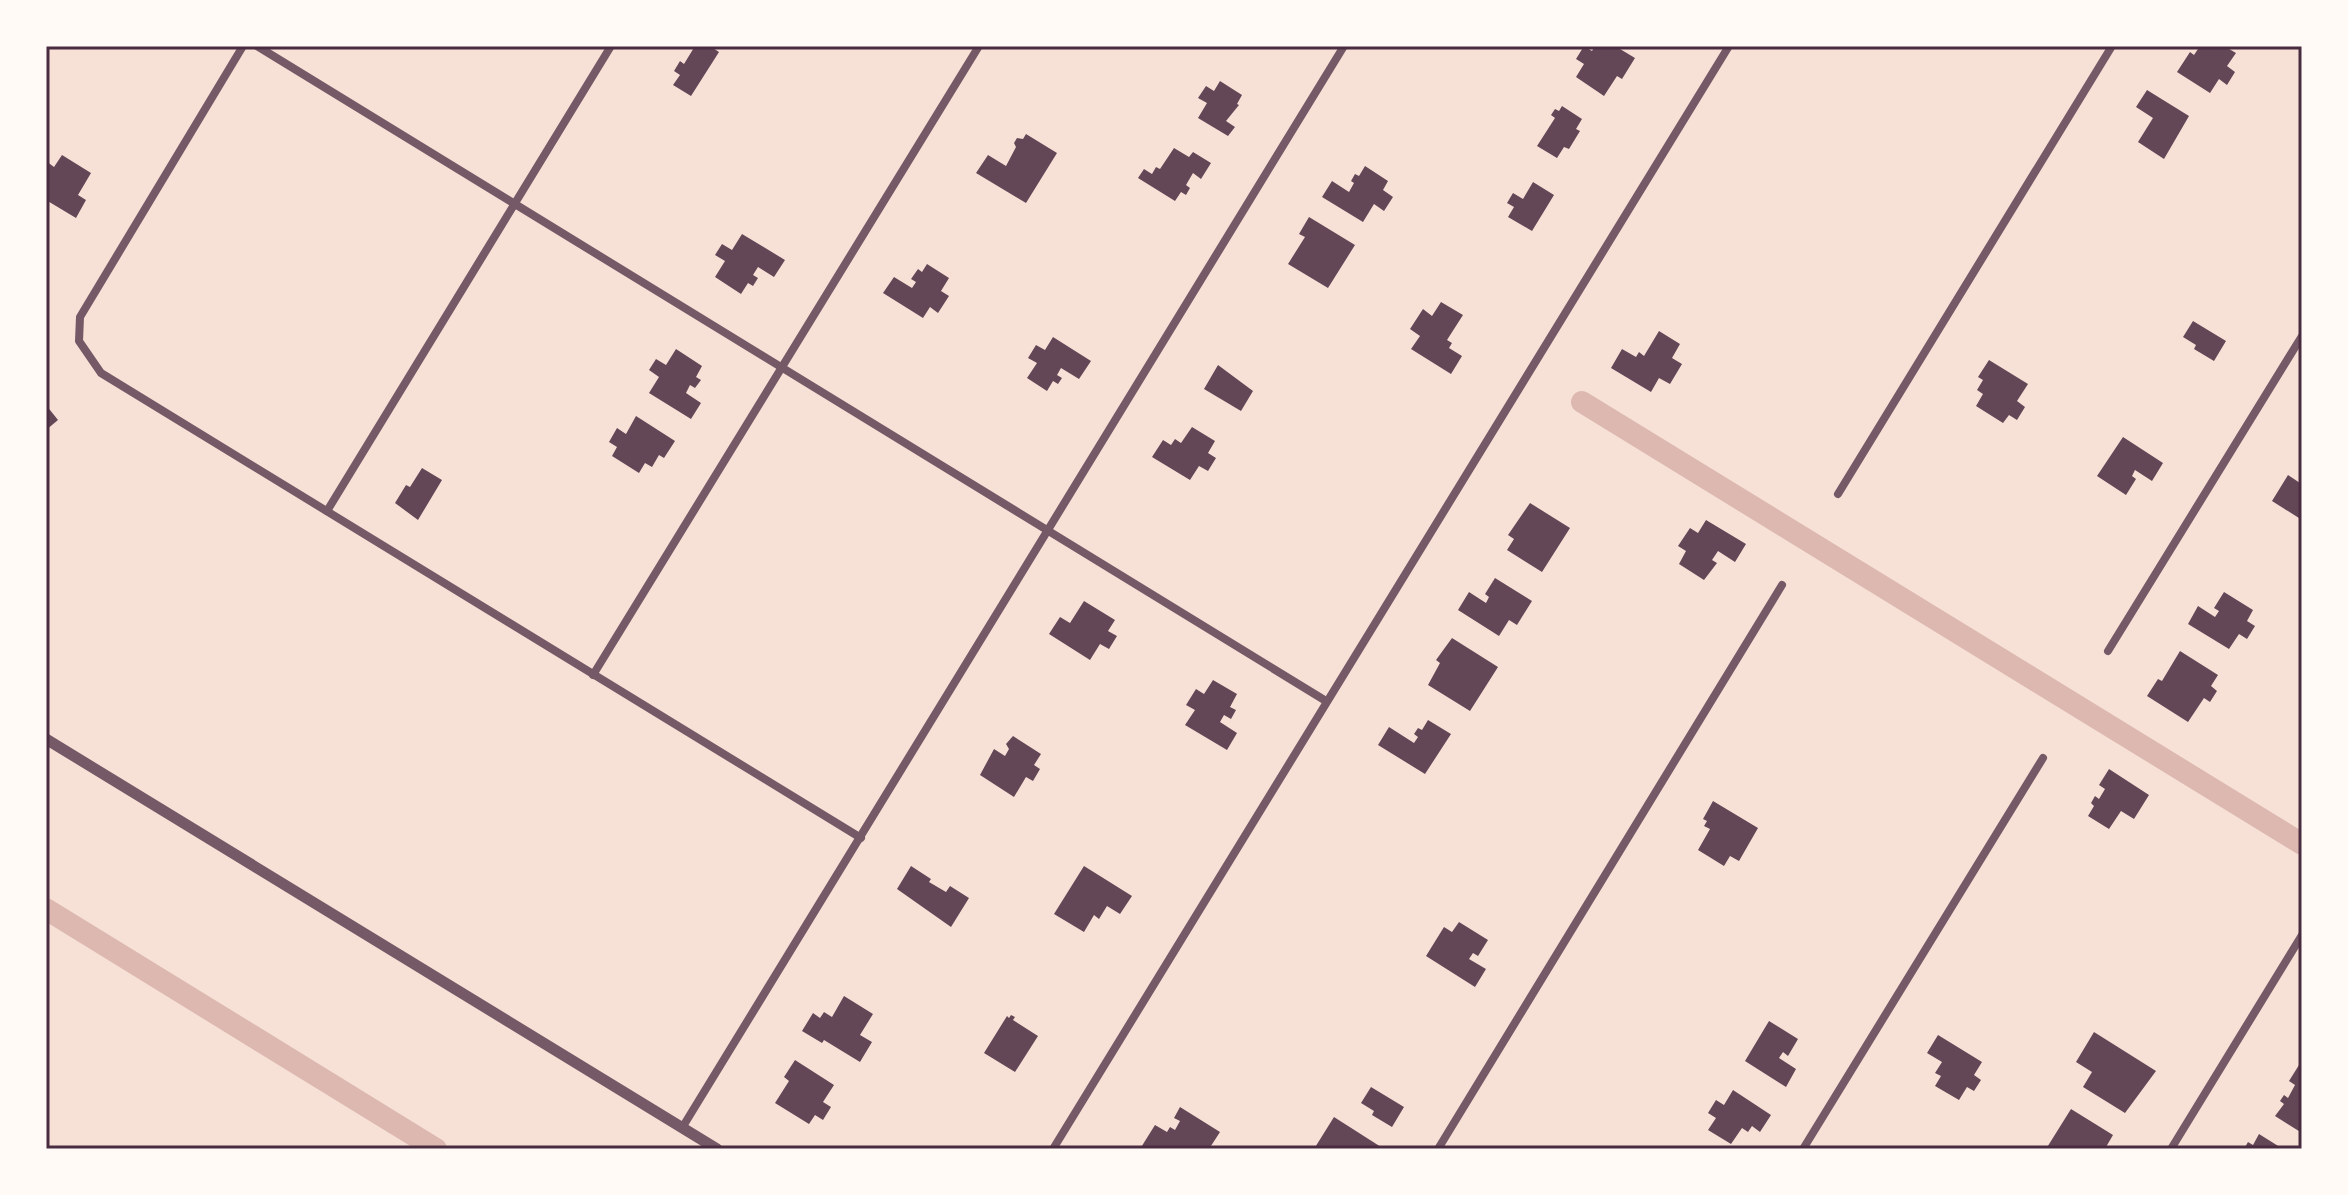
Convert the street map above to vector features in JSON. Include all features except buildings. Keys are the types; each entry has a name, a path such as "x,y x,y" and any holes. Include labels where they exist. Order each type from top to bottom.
{"street":[{"path":"243,46 80,317 79,341 101,373 861,838"},
{"path":"257,46 1326,701"},
{"path":"327,511 611,46"},
{"path":"593,675 979,46"},
{"path":"682,1128 1344,46"},
{"path":"1053,1149 1729,46"},
{"path":"1838,494 2112,46"},
{"path":"2108,651 2302,336"},
{"path":"1438,1149 1782,585"},
{"path":"46,739 717,1149"},
{"path":"1803,1149 2043,758"},
{"path":"2171,1149 2302,935"}],"waterway":[{"path":"1582,402 2302,844"},
{"path":"46,909 436,1149"}]}
